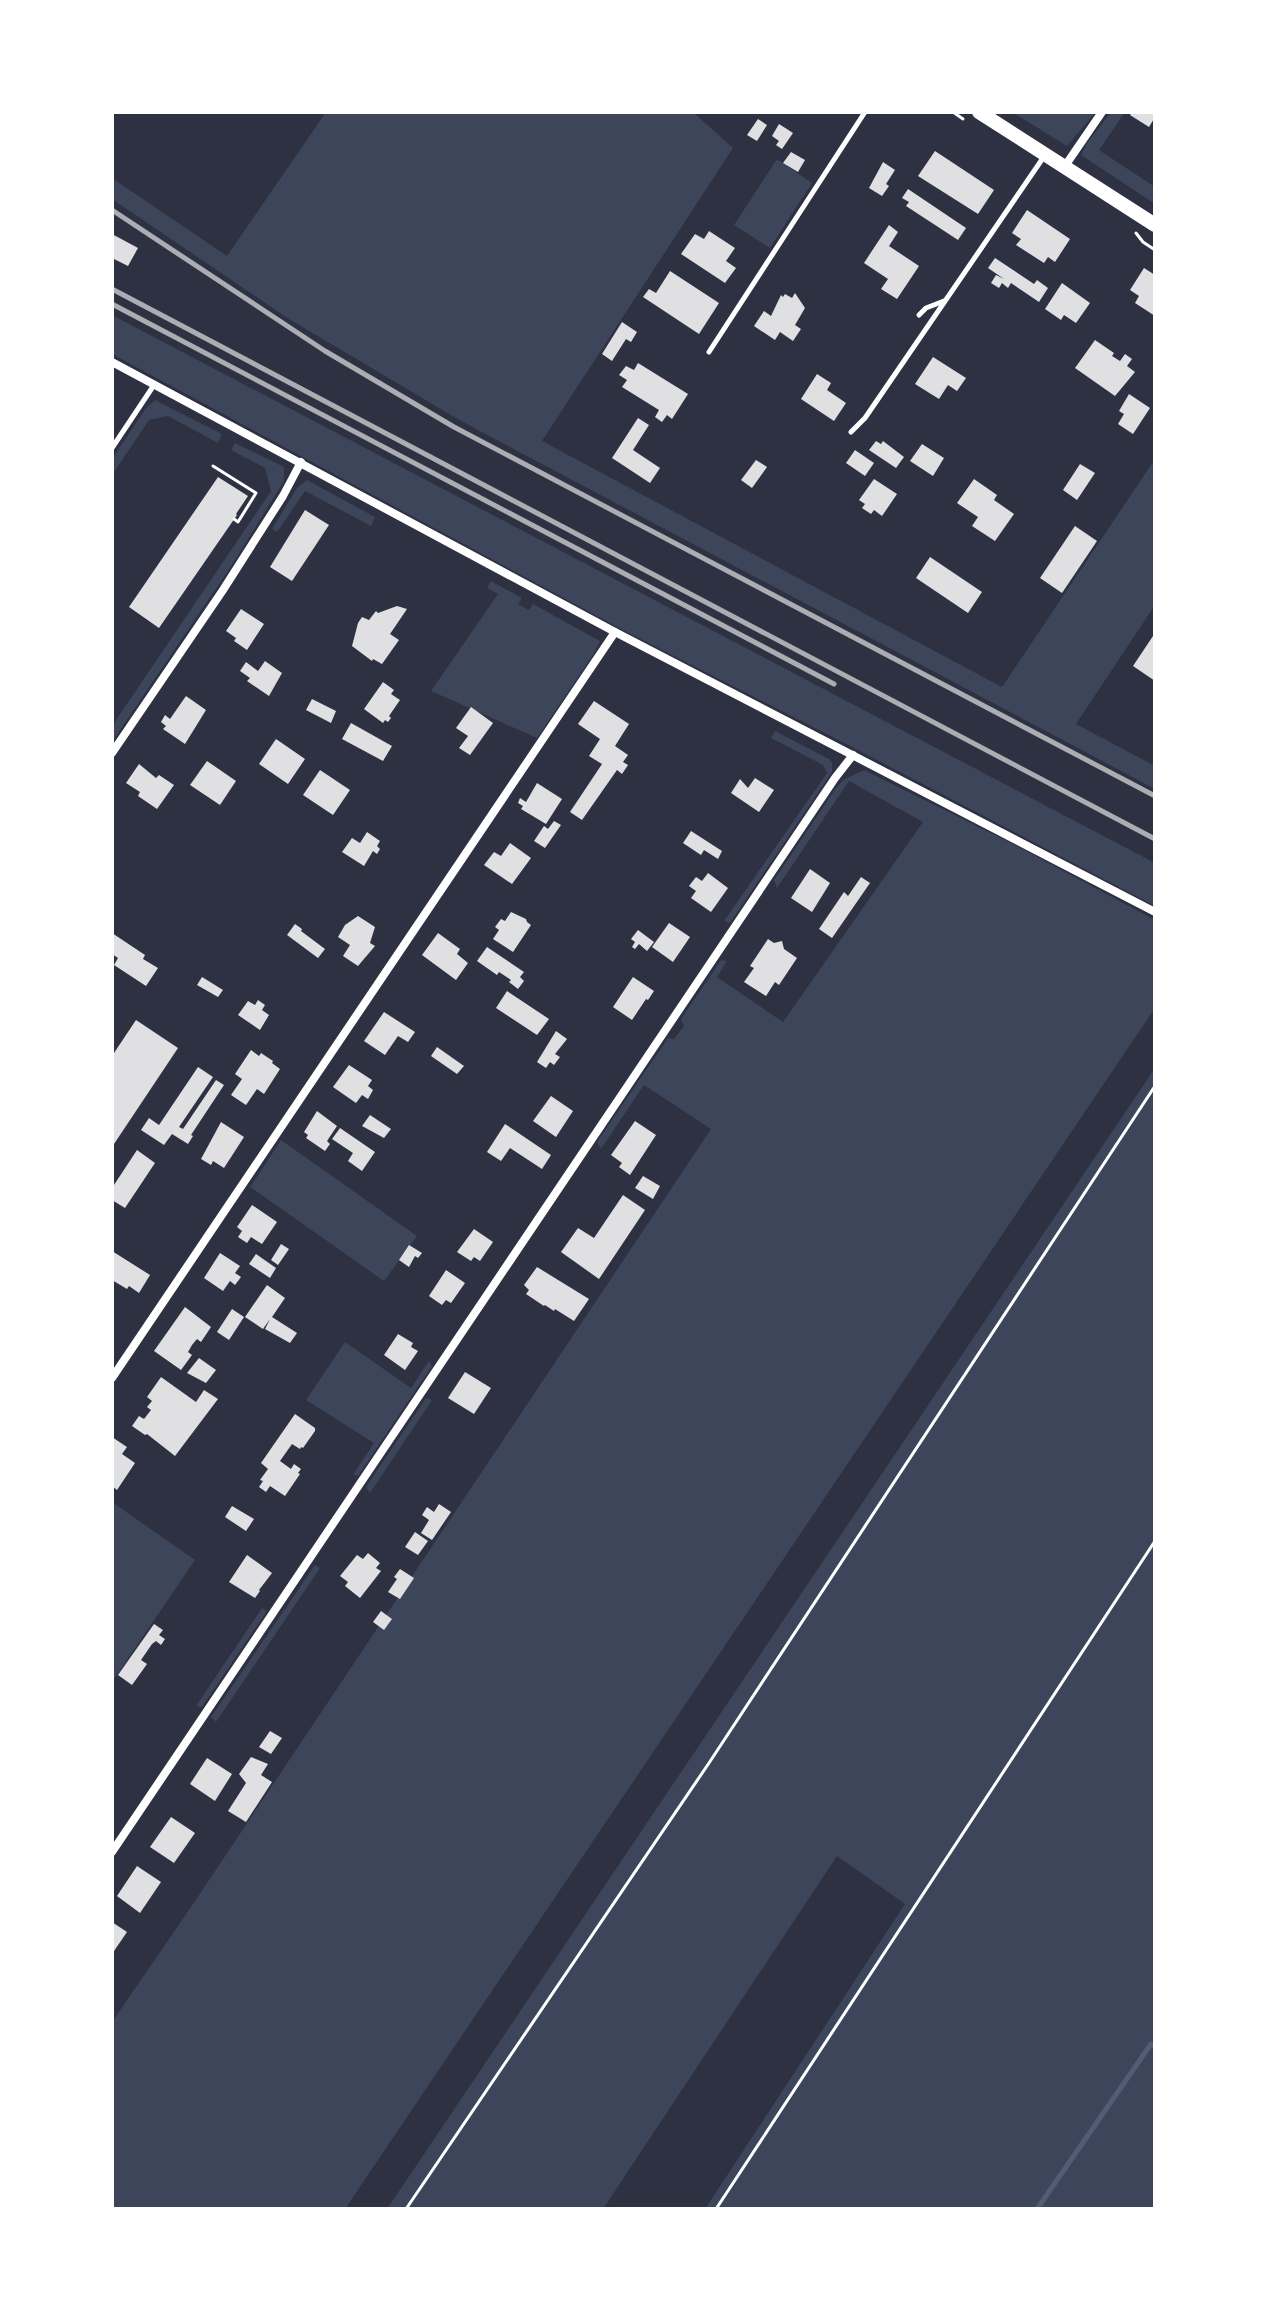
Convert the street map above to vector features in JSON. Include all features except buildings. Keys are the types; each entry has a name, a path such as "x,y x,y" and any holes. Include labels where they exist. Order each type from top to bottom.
{"main road":[{"path":"979,112 1155,225"}],"street":[{"path":"1065,166 1102,112"},
{"path":"112,362 615,632 1155,912"},
{"path":"112,753 223,590 301,462"},
{"path":"112,1378 615,632"},
{"path":"112,1852 738,920 853,755"}],"lane":[{"path":"709,352 865,112"},
{"path":"851,432 865,418 1045,154"},
{"path":"919,315 926,308 945,300"},
{"path":"112,448 154,385"}],"path":[{"path":"213,466 256,493 238,522 234,519"},
{"path":"406,2209 709,1763 1155,1086"},
{"path":"716,2209 1155,1541"}],"shaded area":[{"path":"326,112 693,112 733,148 542,441 1002,687 1155,459 1155,605 1076,724 1155,766 1155,789 461,421 289,319 112,199 112,178 227,256"},
{"path":"1012,112 1096,112 1067,146"},
{"path":"1111,112 1125,112 1099,150 1155,187 1155,204 1081,155"},
{"path":"777,159 812,183 770,248 734,225"},
{"path":"112,315 1155,863 1155,906 621,629 112,354"},
{"path":"155,400 222,434 218,443 168,416 149,420 112,475 112,459 146,408"},
{"path":"235,443 284,467 284,481 232,565 112,742 112,726 271,491 265,468 231,450"},
{"path":"307,480 375,517 371,526 305,491 277,532 272,529 297,488"},
{"path":"491,581 522,598 518,604 529,610 533,604 600,641 537,738 431,691 498,594 487,588"},
{"path":"775,731 829,759 832,772 730,923 724,921 827,773 823,765 771,738"},
{"path":"864,770 1013,844 1155,920 1155,1008 345,2209 112,2209 112,2022 711,1129 644,1085 601,1149 597,1142 668,1038 674,1039 684,1026 681,1019 721,960 727,961 717,977 783,1022 923,822 849,781 777,888 774,880 836,788 843,780"},
{"path":"1155,1068 1155,2209 705,2209 905,1904 837,1856 603,2209 387,2209"},
{"path":"281,1140 417,1236 384,1281 250,1187"},
{"path":"345,1342 411,1388 429,1361 432,1366 358,1476 353,1475 374,1443 306,1400"},
{"path":"426,1398 432,1400 370,1493 366,1487"},
{"path":"112,1502 195,1560 112,1682"},
{"path":"315,1565 320,1568 216,1722 211,1717"},
{"path":"262,1608 267,1611 202,1707 196,1706"}],"waterway":[{"path":"1037,2209 1151,2044 1155,2047"}],"railway":[{"path":"112,210 325,351 454,427 1155,796"},
{"path":"112,289 1155,839"},
{"path":"112,304 834,684"}]}
